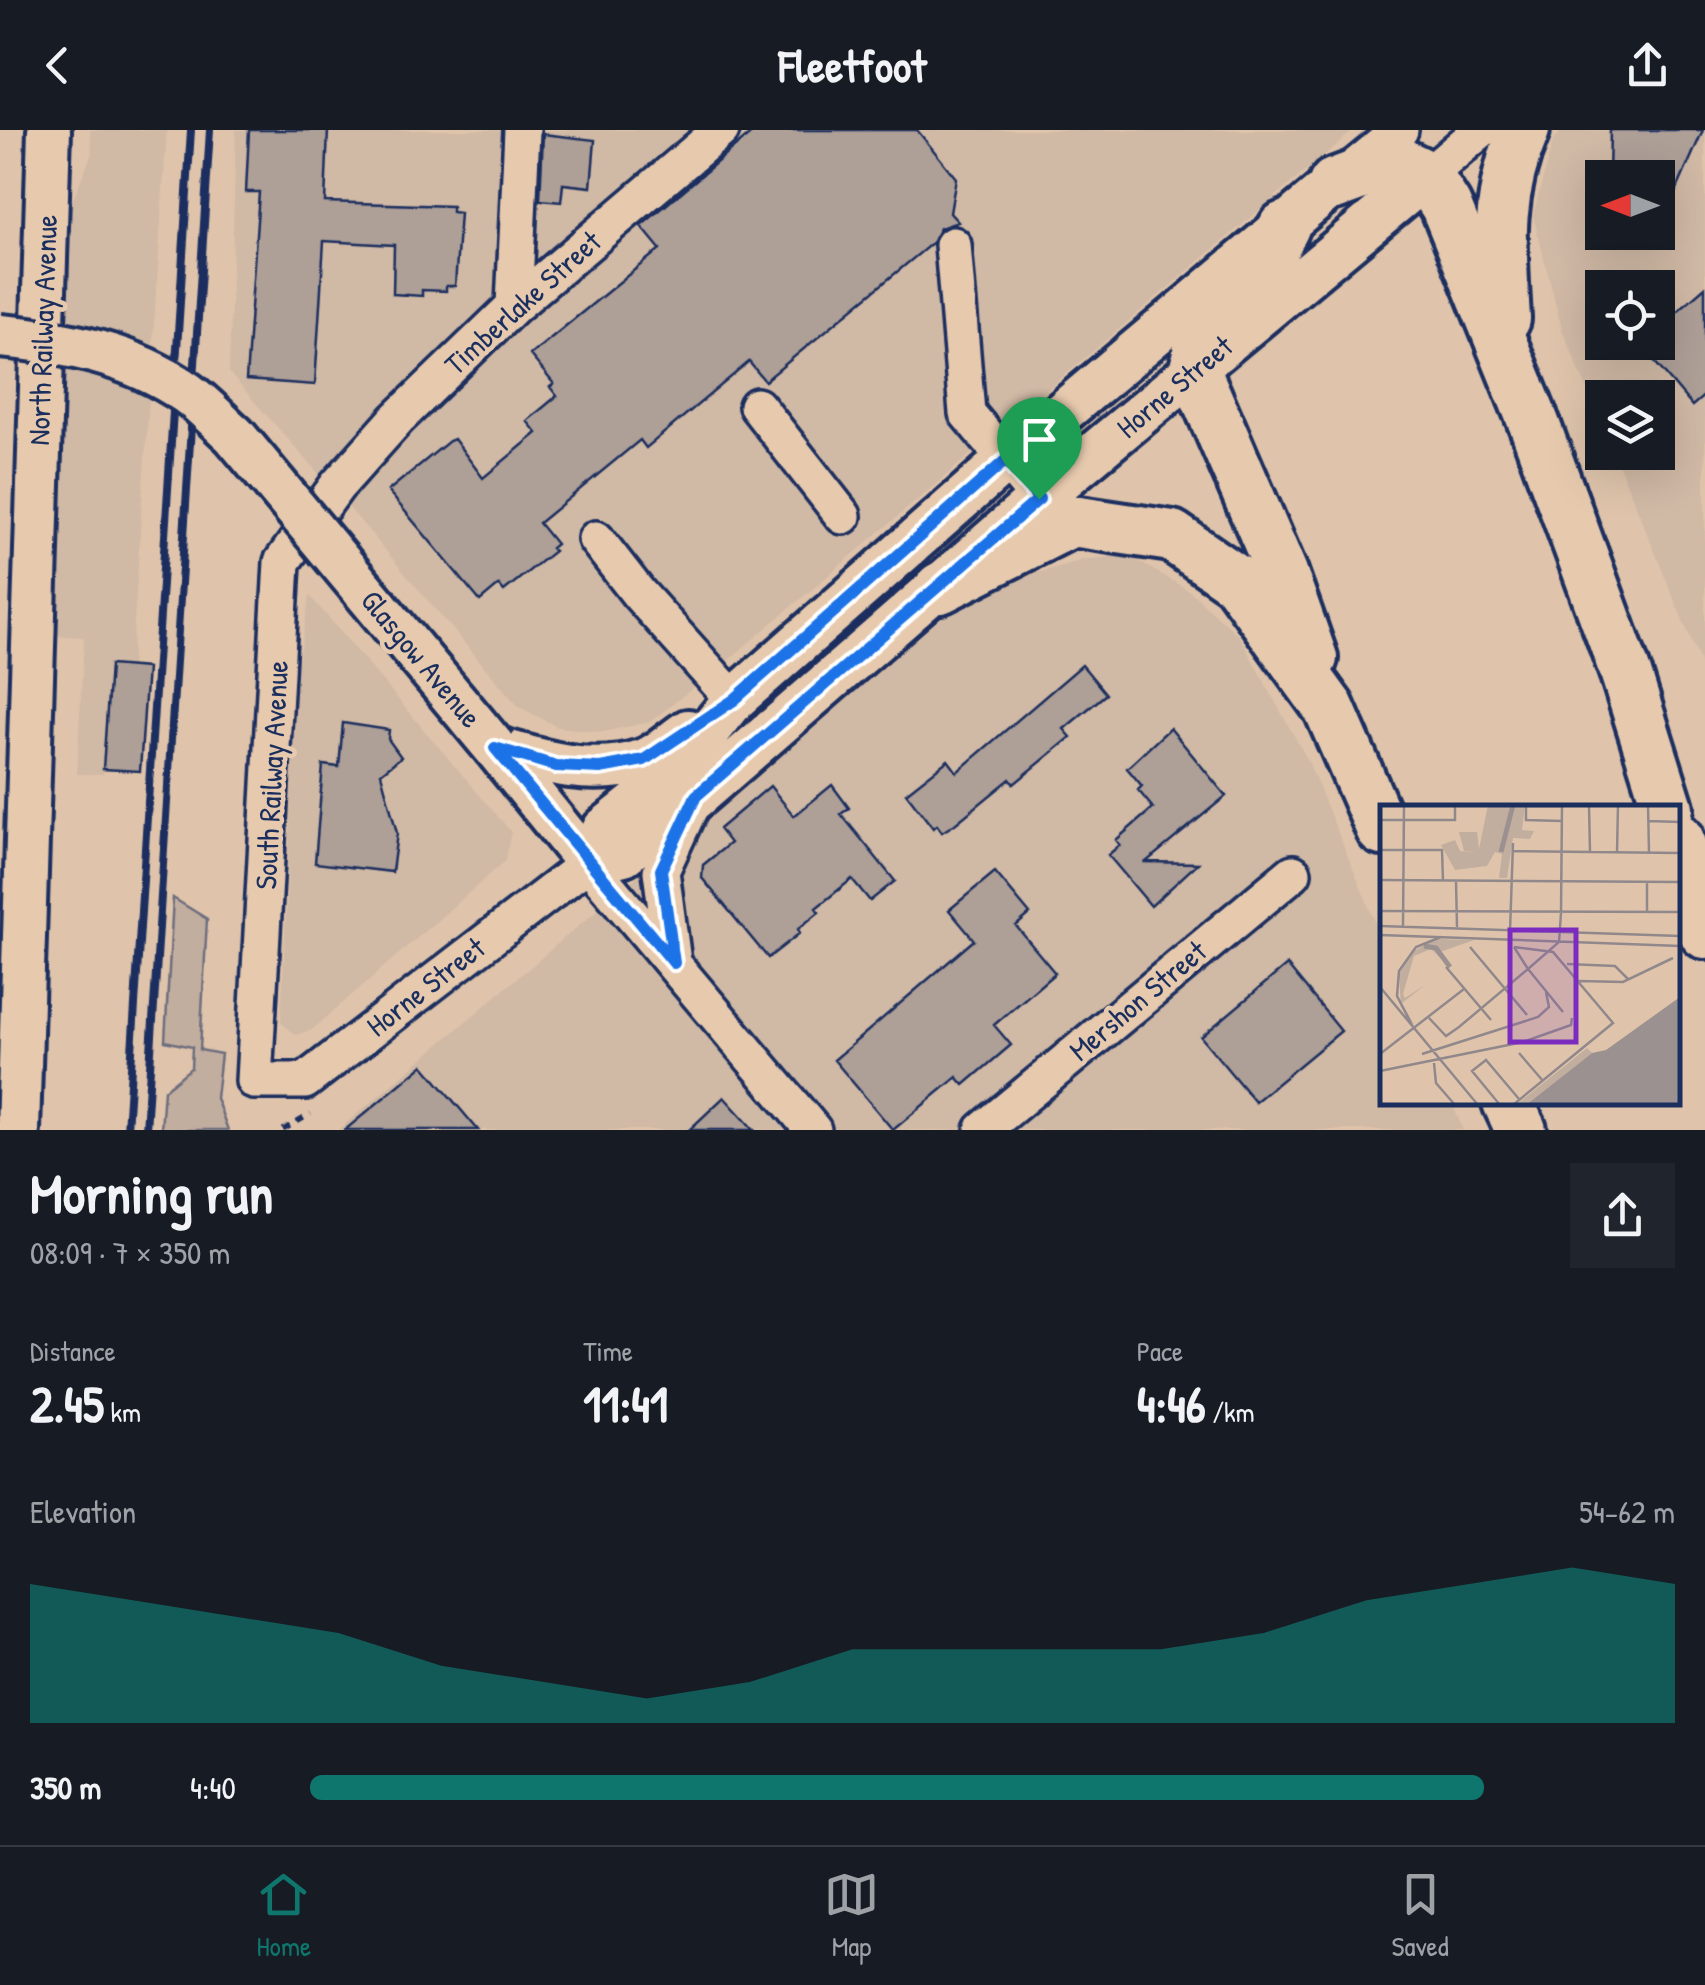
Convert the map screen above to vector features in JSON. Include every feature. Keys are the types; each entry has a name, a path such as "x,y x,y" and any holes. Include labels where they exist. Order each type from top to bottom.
{"highway":[{"path":"1508,359 1500,228 1508,166 1524,130"},
{"path":"1334,184 1396,161 1427,176 1446,206 1626,674 1667,805"},
{"path":"1284,227 1255,284 1200,335 1195,371 1282,573 1329,708 1380,825"},
{"path":"940,588 1072,520 1172,536 1237,581 1329,708"},
{"path":"1680,845 1705,933"},
{"path":"1509,1105 1521,1130"}],"main road":[{"name":"North Railway Avenue","path":"18,1130 49,130"},
{"name":"Horne Street","path":"588,862 624,854 696,796 1039,499 1427,176"},
{"name":"Horne Street","path":"588,862 604,828 678,771 734,700 1006,460 1334,184"},
{"name":"Glasgow Avenue","path":"0,336 61,342 132,362 187,393 234,436 588,862"},
{"path":"495,748 556,766 600,768 644,760 734,700"}],"street":[{"path":"514,306 522,130"},
{"name":"Timberlake Street","path":"336,486 398,419 514,306 721,130"},
{"name":"Horne Street","path":"1334,184 1400,130"},
{"name":"Horne Street","path":"1427,176 1481,130"},
{"path":"953,245 967,414 1039,499"},
{"path":"757,406 843,516"},
{"name":"South Railway Avenue","path":"254,1081 282,562 336,486"},
{"path":"596,538 639,594 734,700"},
{"path":"674,963 661,870 696,796"},
{"name":"Horne Street","path":"254,1081 305,1080 588,862"},
{"name":"Glasgow Avenue","path":"588,862 812,1130"},
{"name":"Mershon Street","path":"984,1130 1293,872"}],"shaded area":[{"path":"90,130 167,130 131,667 110,666 103,774 77,774 84,637 45,635 47,310 71,204 92,153"},
{"path":"236,130 1354,130 726,662 650,722 603,732 558,727 519,707 229,373"},
{"path":"1562,130 1705,130 1705,674 1621,470 1675,470 1675,380 1585,380 1585,384 1562,329 1533,215 1553,141"},
{"path":"1127,555 1190,591 1239,636 1307,759 1380,933 1380,1105 1453,1105 1463,1130 338,1130 944,616 1020,578 1083,560"},
{"path":"310,596 511,832 505,861 312,1030 295,1035 281,1022 297,669"},
{"path":"173,898 207,919 200,1050 221,1054 216,1098 228,1130 161,1130 164,1090 191,1068 192,1047 165,1041"}],"building":[{"path":"249,130 328,130 325,202 452,206 452,212 460,213 455,286 446,286 446,291 422,290 422,296 393,294 394,245 324,241 315,385 246,380 259,192 246,192"},
{"path":"755,130 917,130 956,178 950,213 958,222 940,228 932,243 765,381 749,362 646,448 640,440 539,523 556,544 551,548 554,551 504,591 499,585 480,601 388,491 454,439 483,478 537,433 527,421 557,396 550,387 554,384 530,355 660,249 641,226"},
{"path":"1610,130 1703,130 1675,194 1675,160 1609,160"},
{"path":"543,134 595,140 591,187 563,184 561,202 540,200"},
{"path":"1705,287 1705,395 1692,406 1675,386 1675,380 1670,380 1653,360 1675,360 1675,313"},
{"path":"110,665 147,668 140,771 103,769"},
{"path":"1082,665 1106,694 1064,729 1071,737 1014,784 1010,779 955,824 942,832 937,825 933,828 906,793 948,760 957,772"},
{"path":"343,723 389,730 388,739 401,757 381,773 397,833 392,872 315,863 323,765 339,767"},
{"path":"1170,728 1226,796 1146,862 1198,863 1151,906 1108,855 1120,845 1116,840 1153,808 1127,768"},
{"path":"832,785 849,808 841,814 895,881 870,901 852,879 816,908 819,912 798,929 800,933 768,958 702,878 703,865 730,843 719,829 770,786 794,816"},
{"path":"995,872 1030,914 1016,926 1055,973 994,1025 1011,1045 964,1085 957,1077 893,1130 834,1060 974,940 949,910"},
{"path":"1287,965 1341,1031 1255,1102 1201,1037"},
{"path":"423,1065 478,1130 345,1130"},
{"path":"724,1097 754,1130 689,1130"}],"railway":[{"path":"127,1130 191,130"},
{"path":"146,1130 210,130"}],"route":[{"path":"1006,460 1039,499 696,796 661,870 674,963 495,748 556,766 600,768 644,760 734,700 1006,460"}]}
